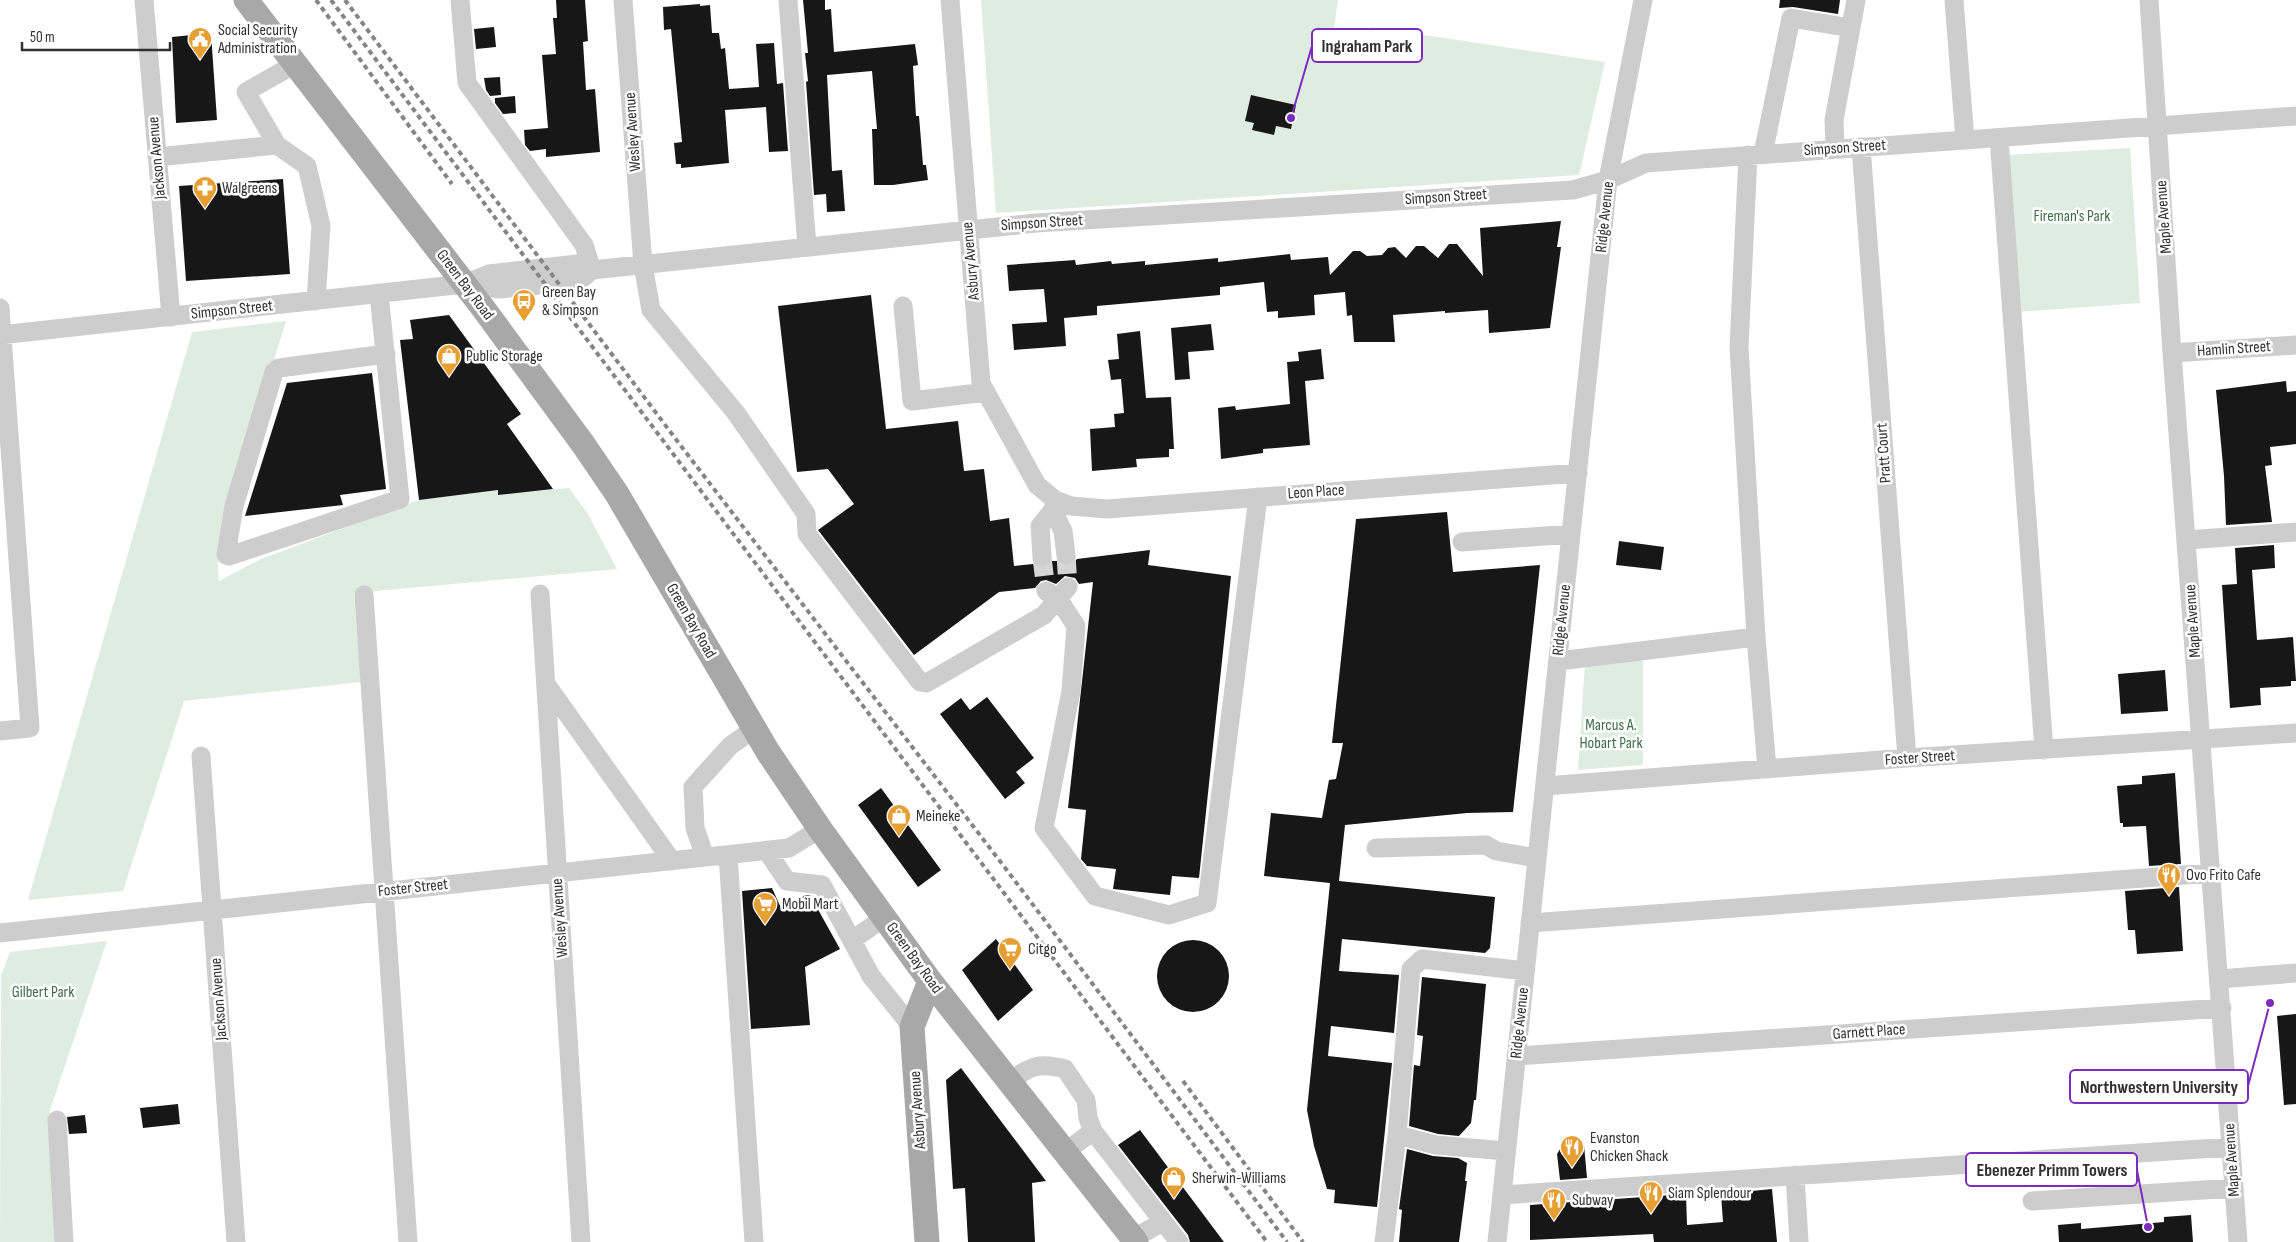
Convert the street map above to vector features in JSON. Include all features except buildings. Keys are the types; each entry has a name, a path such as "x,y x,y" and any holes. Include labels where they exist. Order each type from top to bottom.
{"main road":[{"name":"Green Bay Road","path":"246,0 561,413 618,494 754,729 820,829 930,981 1134,1241"},
{"name":"Asbury Avenue","path":"927,1242 912,1027 930,981"}],"street":[{"name":"Jackson Avenue","path":"144,0 171,317"},
{"path":"460,0 467,83 584,245 592,270"},
{"name":"Wesley Avenue","path":"623,0 643,265 652,310 736,413 806,514 807,534 920,682 926,683 1044,615 1058,593 1076,626 1071,691 1044,828 1095,896 1169,915 1207,903 1258,497"},
{"path":"788,0 807,247"},
{"name":"Asbury Avenue","path":"950,0 982,383 1037,485 1054,505"},
{"name":"Ridge Avenue","path":"1497,1242 1608,180 1643,0"},
{"path":"1835,148 1834,120 1856,0"},
{"path":"1954,0 1965,140"},
{"name":"Maple Avenue","path":"2149,0 2172,353 2238,1242"},
{"path":"1768,769 1756,638 1739,347 1756,155 1792,18 1851,28"},
{"path":"295,64 246,92 277,145 307,166 321,226 316,300"},
{"name":"Simpson Street","path":"1,335 464,284 489,274 577,264 592,270 1036,223 1573,190 1608,180 1646,163 2296,116"},
{"path":"1999,138 2044,750"},
{"path":"157,157 277,145"},
{"name":"Pratt Court","path":"1861,147 1907,758"},
{"path":"379,294 386,354 400,499 229,556 226,555 234,506 274,372 279,368 386,354"},
{"path":"904,306 912,401 986,392"},
{"path":"0,308 30,728 0,731"},
{"name":"Hamlin Street","path":"2172,353 2296,345"},
{"name":"Leon Place","path":"1054,505 1107,508 1578,473"},
{"path":"1054,505 1063,531 1066,555"},
{"path":"1042,557 1040,526 1054,505"},
{"path":"2187,540 2296,532"},
{"path":"1462,542 1571,534"},
{"name":"Wesley Avenue","path":"540,594 581,1242"},
{"path":"364,595 408,1242"},
{"path":"1558,661 1756,638"},
{"path":"546,684 672,861"},
{"path":"705,858 695,828 694,787 730,746 754,729"},
{"name":"Foster Street","path":"1545,786 1907,758 2296,733"},
{"name":"Jackson Avenue","path":"201,756 236,1242"},
{"name":"Foster Street","path":"0,934 767,851 789,848 820,829"},
{"path":"1376,848 1486,845 1496,851 1537,858"},
{"path":"767,851 787,881 822,885 850,870"},
{"path":"728,855 754,1242"},
{"path":"1530,923 2212,873"},
{"path":"822,885 871,976 912,1027"},
{"path":"852,940 884,918"},
{"path":"1384,1242 1397,1135 1411,969 1422,959 1525,971"},
{"path":"2219,979 2296,973"},
{"name":"Garnett Place","path":"1516,1056 2222,1008"},
{"path":"1009,1082 1024,1071 1046,1064 1065,1068 1086,1100 1088,1118 1093,1131 1179,1242"},
{"path":"57,1120 64,1242"},
{"path":"1064,1153 1093,1131"},
{"path":"1397,1135 1436,1145 1506,1151"},
{"path":"1502,1195 2231,1147"},
{"path":"1795,1175 1799,1242"},
{"path":"2032,1201 2234,1188"},
{"path":"1134,1241 1162,1222"}],"green space":[{"path":"981,0 1338,0 1333,35 1368,40 1371,27 1605,62 1579,175 996,213"},
{"name":"Fireman's Park","path":"2130,148 2140,303 2018,312 2006,155"},
{"path":"286,321 222,529 217,554 219,581 261,559 419,500 498,490 498,495 569,488 588,514 617,569 354,593 361,682 184,701 123,891 28,900 192,332"},
{"name":"Marcus A. Hobart Park","path":"1643,655 1643,765 1578,770 1585,663"},
{"name":"Gilbert Park","path":"107,941 50,1110 59,1242 0,1242 1,975 10,952"}],"tunnel":[{"path":"1066,555 1068,587"},
{"path":"1042,557 1046,591"}],"railway":[{"path":"316,0 452,184"},
{"path":"331,0 1267,1242"},
{"path":"345,0 681,446 1006,869 1287,1242"},
{"path":"1183,1081 1303,1242"}],"place":[{"name":"Social Security Administration","path":"200,60"},
{"name":"Ingraham Park","path":"1291,118"},
{"name":"Walgreens","path":"205,209"},
{"name":"Green Bay & Simpson","path":"524,322"},
{"name":"Public Storage","path":"449,377"},
{"name":"Meineke","path":"899,837"},
{"name":"Ovo Frito Cafe","path":"2169,896"},
{"name":"Mobil Mart","path":"765,925"},
{"name":"Citgo","path":"1010,970"},
{"name":"Northwestern University","path":"2270,1003"},
{"name":"Evanston Chicken Shack","path":"1572,1168"},
{"name":"Sherwin-Williams","path":"1174,1199"},
{"name":"Siam Splendour","path":"1651,1214"},
{"name":"Subway","path":"1554,1221"},
{"name":"Ebenezer Primm Towers","path":"2148,1227"}]}
